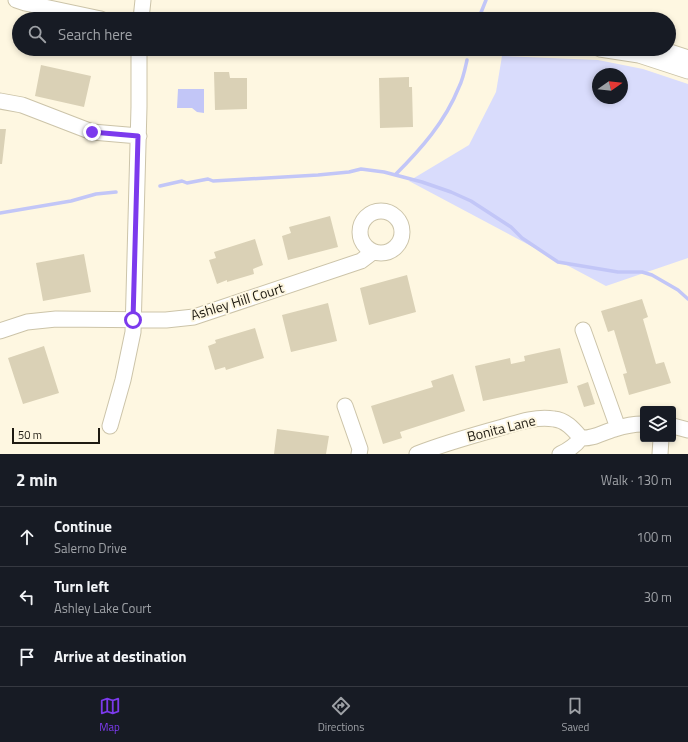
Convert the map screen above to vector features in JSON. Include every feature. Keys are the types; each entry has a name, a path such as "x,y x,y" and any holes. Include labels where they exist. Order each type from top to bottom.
{"street":[{"path":"16,0 68,12"},
{"path":"142,12 143,0"},
{"path":"676,54 688,58"},
{"path":"110,426 123,380 133,332 139,56"},
{"path":"642,56 688,71"},
{"path":"0,101 22,105 92,132 138,136"},
{"name":"Ashley Hill Court","path":"0,331 27,322 56,319 166,320 194,317 361,261 373,252"},
{"path":"583,330 618,428"},
{"path":"345,406 360,448 359,454"},
{"name":"Bonita Lane","path":"417,454 464,437 543,418 555,419 564,422 581,438"},
{"path":"560,454 576,445 581,438 594,438 618,428 640,424"},
{"path":"676,427 688,430"},
{"path":"660,454 661,442"}],"shaded area":[{"path":"502,56 598,60 643,69 688,84 688,258 606,286 409,181 469,145 496,92"},
{"path":"178,89 204,89 204,113 197,112 192,108 177,108"}],"building":[{"path":"41,65 91,76 84,107 35,96"},
{"path":"214,72 229,72 230,78 247,78 247,109 215,110"},
{"path":"409,77 409,87 412,87 413,127 380,128 379,78"},
{"path":"0,129 6,129 2,164 0,164"},
{"path":"330,216 338,247 288,260 282,236 291,233 289,227"},
{"path":"255,239 263,265 253,269 254,274 227,282 227,280 217,284 209,260 216,258 214,252"},
{"path":"84,254 91,292 43,301 36,263"},
{"path":"407,275 416,312 369,325 360,288"},
{"path":"642,299 648,317 643,319 656,364 664,362 671,383 629,395 623,374 627,373 614,330 608,332 601,311"},
{"path":"328,303 337,341 291,352 282,315"},
{"path":"255,328 264,358 226,370 225,367 215,370 208,346 216,343 215,340"},
{"path":"44,346 59,393 23,404 8,358"},
{"path":"560,348 568,383 483,401 475,366 510,358 511,364 525,361 524,356"},
{"path":"453,374 465,411 400,432 402,438 383,444 371,406 433,387 431,381"},
{"path":"588,382 595,404 584,407 577,386"},
{"path":"277,429 329,436 326,454 274,454"}],"waterway":[{"path":"481,12 486,0"},
{"path":"395,175 423,145 447,112 464,74 467,60"},
{"path":"160,186 182,181 187,183 208,179 213,181 318,175 349,172 361,169 384,172 422,182 471,201 511,227 522,238 558,262 618,272 642,272 652,275 678,290 688,299"},
{"path":"0,213 71,201 96,194 116,192"}],"route":[{"path":"92,132 138,136 133,320"}]}
